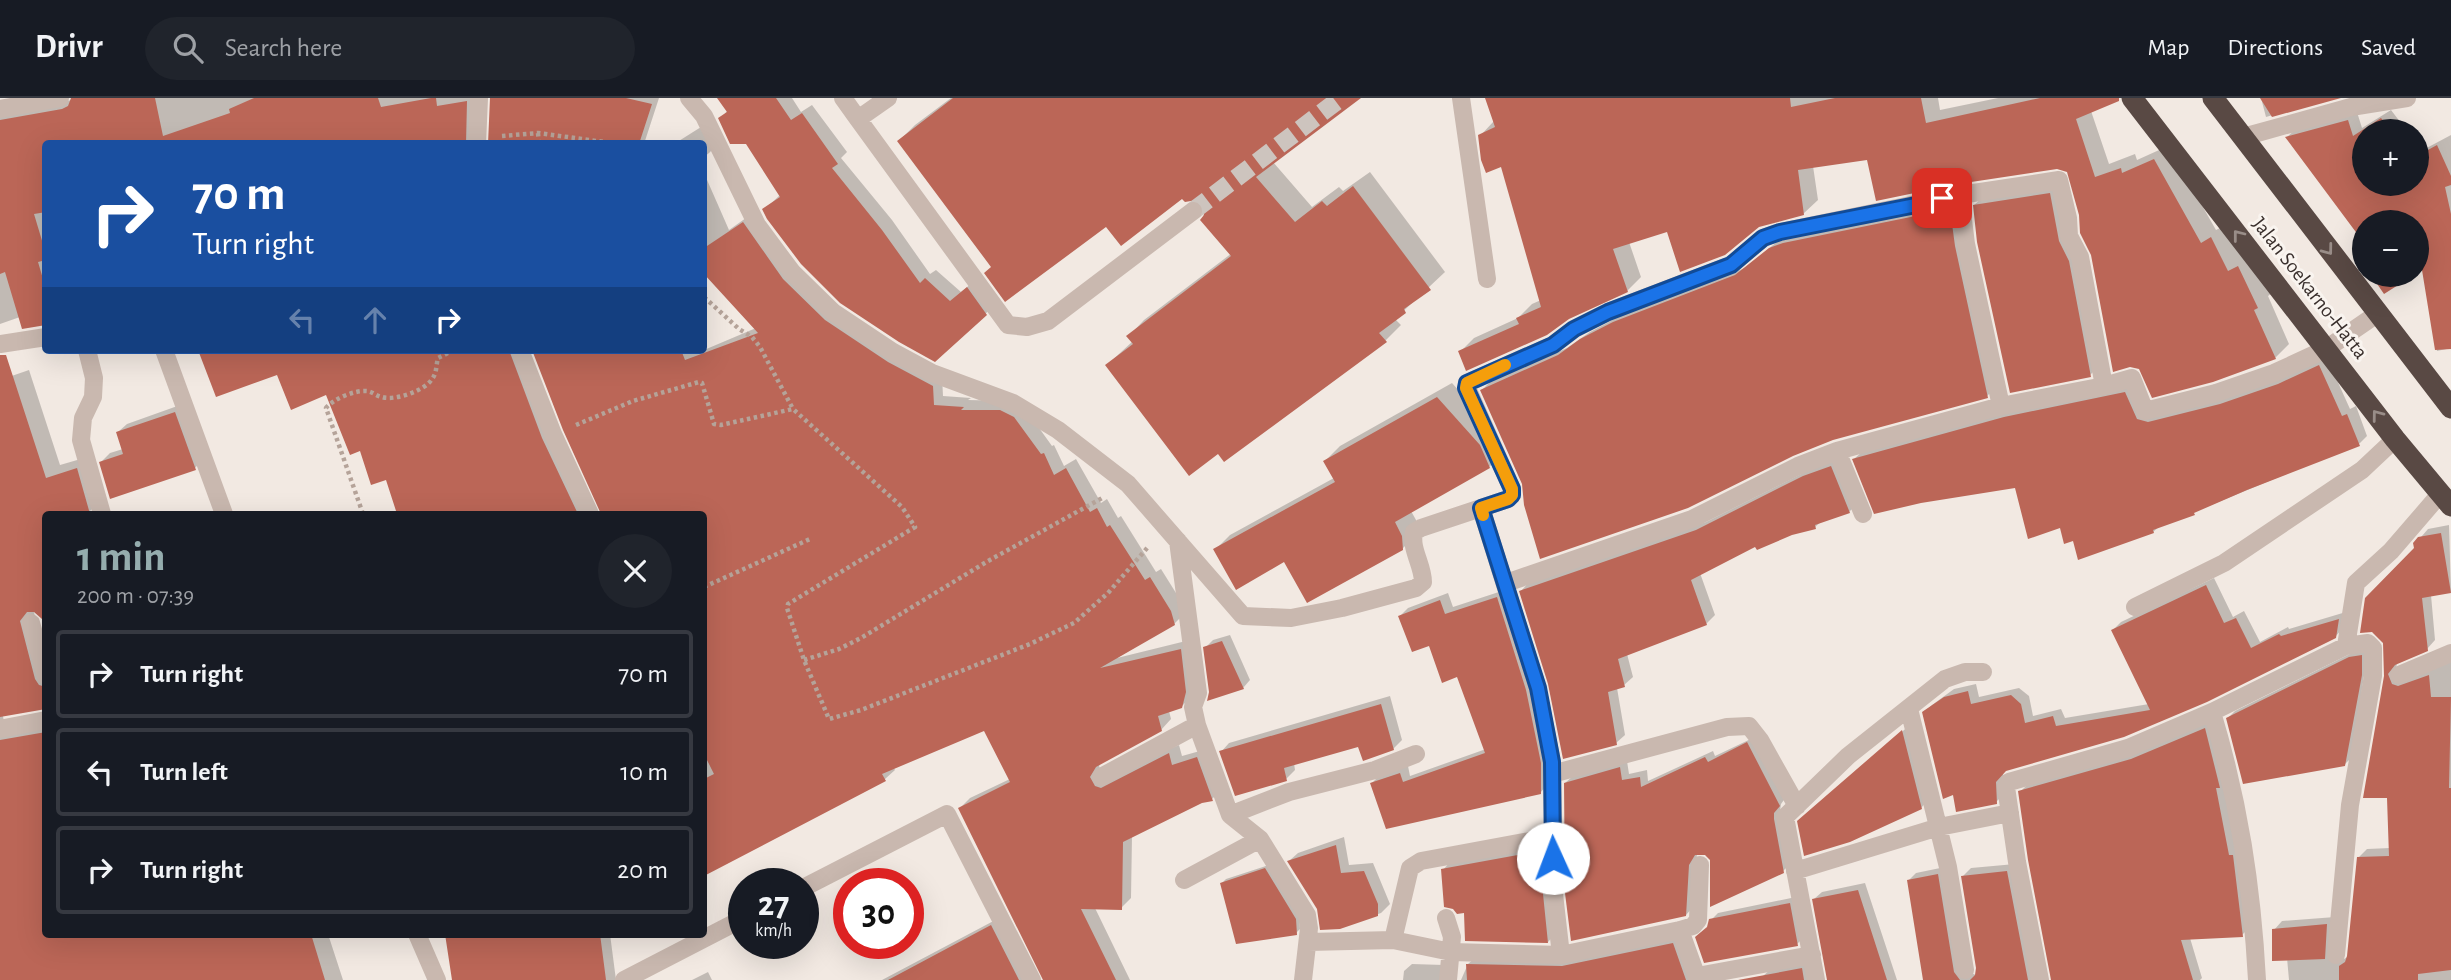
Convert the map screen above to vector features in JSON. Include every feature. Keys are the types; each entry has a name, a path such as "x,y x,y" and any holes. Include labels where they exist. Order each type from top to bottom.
{"highway":[{"name":"Jalan Soekarno-Hatta","path":"2132,98 2395,439 2446,499"},
{"name":"Jalan Soekarno-Hatta","path":"2213,98 2451,408"}],"street":[{"path":"0,110 60,98"},
{"path":"477,140 479,98"},
{"path":"689,98 704,116 757,225 792,272 833,312 893,352 932,373 1013,403 1058,430 1128,484 1243,616 1292,618 1416,588 1423,582 1423,574 1412,539 1414,532 1508,499 1512,495 1512,489 1466,388 1471,380 1553,345 1574,329 1608,312 1731,265 1763,238 1780,232 1960,195 2059,180 2068,218 2069,236 2080,257 2104,386"},
{"path":"843,98 1008,325 1027,327 1048,321 1193,211"},
{"path":"858,119 888,98"},
{"path":"1461,98 1487,279"},
{"path":"2243,137 2351,107 2407,98"},
{"path":"1960,195 1966,244 2001,406"},
{"path":"1506,583 1692,519 1798,466 1837,451 2001,406 2104,386 2132,377 2145,411 2155,410 2249,382 2326,349 2377,314"},
{"path":"0,344 42,338"},
{"path":"89,354 94,378 93,397 83,418 81,440 101,511"},
{"path":"165,354 223,511"},
{"path":"522,354 553,435 589,511"},
{"path":"2135,607 2224,564 2362,470 2395,439"},
{"path":"1837,451 1863,514"},
{"path":"2346,646 2356,583 2446,499"},
{"path":"1481,508 1538,688 1552,774 1554,894 1561,956"},
{"path":"1172,533 1198,693 1193,707 1196,725 1230,815 1260,839 1307,915 1310,928 1303,980"},
{"path":"31,623 42,662"},
{"path":"2040,980 2006,787 2013,779 2109,755 2212,712 2346,646 2368,643 2373,648 2373,676 2350,805 2336,955"},
{"path":"2399,675 2451,653"},
{"path":"1816,980 1785,817 1849,756 1945,679 1965,672 1983,672"},
{"path":"1909,709 1948,867 1965,970"},
{"path":"2212,712 2230,772 2242,831 2255,937 2257,980"},
{"path":"0,729 42,721"},
{"path":"1101,777 1196,725"},
{"path":"1552,774 1727,727 1749,726 1760,740 1797,806"},
{"path":"1230,815 1289,792 1375,770 1416,754"},
{"path":"1795,871 1939,827 2010,813"},
{"path":"819,880 947,814 1032,980"},
{"path":"1393,940 1410,868 1421,861 1552,837"},
{"path":"1184,880 1260,839"},
{"path":"1308,942 1393,940 1451,952 1561,956 1693,926 1698,920 1700,865"},
{"path":"1446,918 1452,937 1448,980"},
{"path":"707,937 728,926"},
{"path":"1680,930 1697,978 1812,955"},
{"path":"419,938 438,980"},
{"path":"624,980 705,938"}],"path":[{"path":"485,140 538,133 590,140"},
{"path":"538,133 539,140"},
{"path":"707,300 738,329 752,337 760,347 793,409 902,507 915,525 788,604 804,660 829,719 861,710 1074,624 1172,533"},
{"path":"362,511 326,408 330,402 359,391 369,391 384,399 412,394 434,378 438,358 446,354"},
{"path":"553,435 633,401 699,382 702,383 714,424 721,425 793,409"},
{"path":"804,660 839,649 861,638 988,561 1128,484"},
{"path":"707,586 810,539"}],"building":[{"path":"71,98 155,98 163,136 230,113 229,109 254,98 378,98 381,107 436,98 437,106 467,101 466,140 42,140 42,213 34,214 42,241 42,261 38,262 42,276 42,326 22,329 5,272 0,274 0,120 68,106"},
{"path":"490,98 626,98 652,104 640,140 488,140"},
{"path":"717,98 776,98 791,120 802,113 838,164 832,168 920,283 925,278 950,301 967,287 987,315 935,362 840,303 801,264 767,219 762,209 780,197 746,144 730,144 718,118 727,112"},
{"path":"953,98 1361,98 1256,177 1295,222 1322,201 1327,206 1353,186 1431,290 1404,309 1406,313 1379,333 1387,342 1224,462 1218,454 1189,476 1105,365 1133,344 1126,336 1231,256 1200,220 1204,215 1202,205 1197,200 1185,202 1182,199 1121,246 1106,227 1005,302 984,273 991,267 897,141"},
{"path":"1485,98 1790,98 1791,107 1835,98 1921,98 1926,123 2040,98 2119,98 2119,101 2076,119 2095,177 2121,168 2122,173 2154,159 2201,243 2211,237 2228,271 2238,266 2258,308 2254,310 2276,359 2213,382 2152,398 2139,369 2130,367 2113,372 2091,255 2080,233 2079,215 2067,172 2057,169 1958,184 1876,201 1867,160 1798,170 1804,215 1759,227 1725,255 1680,272 1667,232 1613,249 1628,292 1569,319 1547,335 1466,371 1458,351 1519,324 1516,318 1541,307 1501,167 1486,173 1481,160 1478,135 1495,127"},
{"path":"2260,98 2341,98 2272,117"},
{"path":"2348,120 2352,133 2352,196 2429,196 2429,149 2437,145 2451,176 2451,185 2445,187 2451,214 2451,349 2435,350 2425,287 2429,287 2429,210 2352,210 2352,227 2285,137"},
{"path":"2050,193 2059,241 2069,261 2091,377 2010,393 1977,242 1973,205"},
{"path":"1950,209 1955,246 1988,398 1833,440 1793,456 1688,508 1540,559 1524,505 1522,484 1480,390 1558,355 1580,339 1613,322 1735,275 1769,248"},
{"path":"743,222 783,279 825,320 888,362 933,386 934,405 964,407 961,410 1000,410 1014,417 1041,454 1044,453 1054,475 1066,468 1090,512 1097,508 1107,527 1110,525 1145,580 1150,577 1171,611 1175,625 1100,668 1181,649 1186,692 1182,708 1158,716 1162,731 1096,767 1090,777 1095,786 1101,788 1169,753 1172,765 1197,757 1213,801 1202,803 1123,842 1122,910 1081,909 1116,980 1043,980 958,808 1010,782 984,731 882,774 886,781 707,874 707,778 714,774 707,760 707,511 600,511 563,430 534,354 683,354 685,360 758,333 707,277 707,246"},
{"path":"2379,287 2395,287 2384,294"},
{"path":"200,354 510,354 542,438 577,511 396,511 386,480 371,485 360,451 350,455 326,395 291,410 277,375 216,397"},
{"path":"0,355 6,355 46,478 77,468 89,511 42,511 42,619 34,612 27,612 20,621 35,679 42,686 42,710 0,717"},
{"path":"2319,365 2342,416 2347,414 2360,446 2247,490 2194,513 2195,515 2153,530 2154,533 2078,560 2073,541 2064,544 2060,528 2028,539 2015,488 1921,503 1874,514 1852,459 2004,417 2125,392 2137,419 2148,422 2220,404 2278,384"},
{"path":"1437,397 1480,445 1490,468 1395,522 1402,536 1403,550 1307,603 1284,562 1236,590 1213,549 1335,482 1323,461"},
{"path":"175,412 196,470 110,499 99,462 123,454 116,432"},
{"path":"1831,466 1850,513 1815,525 1816,529 1792,535 1757,550 1755,547 1691,580 1707,625 1618,659 1625,687 1608,692 1617,745 1563,759 1548,684 1519,591 1696,530 1803,476"},
{"path":"2441,533 2451,593 2422,598 2428,651 2395,665 2388,674 2392,684 2398,686 2429,675 2431,697 2451,697 2451,970 2418,974 2418,980 2339,980 2339,966 2345,962 2347,956 2357,857 2389,856 2387,798 2363,798 2384,676 2383,643 2372,632 2360,633 2365,598 2414,548 2413,543 2418,537"},
{"path":"2206,585 2224,623 2236,618 2251,648 2279,634 2281,636 2339,619 2336,638 2207,702 2124,737 2006,771 1996,782 1997,804 1956,812 1953,795 1943,799 1922,712 1944,697 1968,691 1971,704 2011,695 2021,704 2025,723 2053,716 2056,726 2150,710 2111,630"},
{"path":"1497,597 1526,690 1541,763 1541,794 1386,829 1370,783 1400,773 1403,782 1485,753 1457,677 1442,683 1429,646 1412,652 1398,616 1440,600 1445,614"},
{"path":"1222,641 1244,689 1207,701 1209,692 1203,647"},
{"path":"2362,655 2362,675 2345,766 2243,784 2226,718 2349,657"},
{"path":"1381,704 1394,750 1363,761 1358,747 1284,768 1287,781 1235,796 1219,751"},
{"path":"2205,728 2220,788 2216,788 2229,855 2233,855 2243,937 2181,940 2193,980 2051,980 2018,791 2131,759"},
{"path":"1902,730 1922,809 1850,842 1804,856 1797,821"},
{"path":"42,733 42,938 312,938 325,980 0,980 0,740"},
{"path":"1747,742 1780,806 1774,813 1774,819 1784,873 1710,907 1710,860 1705,855 1695,855 1689,865 1686,916 1571,941 1565,893 1564,783 1620,767 1622,780 1640,777 1641,787 1705,757 1708,762"},
{"path":"1336,845 1341,873 1364,871 1378,904 1378,916 1340,929 1320,930 1317,909 1287,861"},
{"path":"1542,851 1548,943 1465,941 1464,913 1457,914 1453,909 1444,907 1441,869"},
{"path":"1265,868 1296,919 1297,935 1236,944 1220,883"},
{"path":"2007,871 2028,980 1970,980 1975,975 1976,968 1961,876"},
{"path":"1938,874 1954,972 1960,980 1923,980 1907,880"},
{"path":"1858,890 1887,980 1827,980 1812,899"},
{"path":"1790,903 1798,946 1704,963 1695,937 1707,927 1709,919"},
{"path":"2327,924 2325,959 2272,961 2272,929"},
{"path":"991,925 1019,980 888,980"},
{"path":"446,938 601,938 606,980 452,980"},
{"path":"1673,943 1686,980 1467,980 1466,964 1562,966"},
{"path":"1802,968 1804,980 1738,980"}],"tunnel":[{"path":"1193,211 1341,98"}],"slow traffic":[{"path":"1483,515 1481,508 1508,499 1512,495 1512,489 1466,388 1471,380 1505,365"}],"route":[{"path":"1553,858 1552,762 1538,688 1481,508 1508,499 1512,495 1512,489 1466,388 1467,383 1553,345 1574,329 1608,312 1731,265 1744,257 1763,238 1780,232 1942,198"}]}
